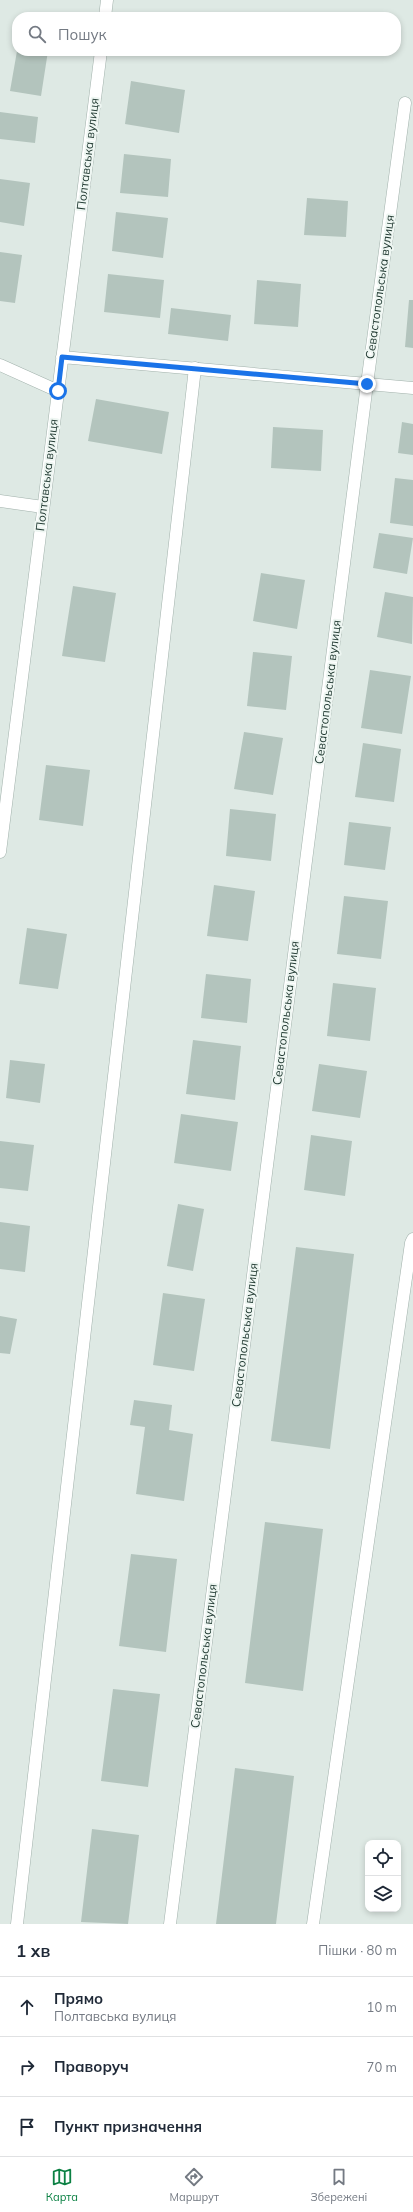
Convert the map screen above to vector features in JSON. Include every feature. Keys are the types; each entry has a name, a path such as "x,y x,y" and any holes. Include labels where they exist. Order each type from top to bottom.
{"street":[{"path":"106,12 107,0"},
{"name":"Полтавська вулиця","path":"0,852 100,56"},
{"name":"Севастопольська вулиця","path":"170,1924 367,384 405,103"},
{"path":"62,357 413,388"},
{"path":"0,365 58,391"},
{"path":"17,1924 195,368"},
{"path":"0,501 43,507"},
{"path":"313,1924 410,1243 413,1239"}],"building":[{"path":"16,56 47,56 41,96 10,91"},
{"path":"131,81 185,90 179,133 125,124"},
{"path":"0,112 38,117 35,143 0,139"},
{"path":"124,154 171,159 168,197 120,193"},
{"path":"0,179 30,183 24,226 0,222"},
{"path":"307,198 348,201 346,237 304,235"},
{"path":"116,212 168,218 163,258 112,251"},
{"path":"0,252 22,255 15,303 0,301"},
{"path":"108,274 164,280 160,318 104,312"},
{"path":"257,280 301,284 298,327 254,324"},
{"path":"409,300 413,300 413,348 405,347"},
{"path":"171,308 231,315 228,341 168,334"},
{"path":"96,399 169,412 162,454 88,441"},
{"path":"402,422 413,424 413,455 398,453"},
{"path":"273,427 323,430 321,471 271,468"},
{"path":"395,478 413,480 413,526 390,523"},
{"path":"379,533 413,538 407,574 373,568"},
{"path":"261,573 305,580 297,629 253,621"},
{"path":"73,586 116,593 105,662 62,656"},
{"path":"385,592 413,597 412,644 377,637"},
{"path":"253,652 292,656 286,710 247,706"},
{"path":"370,670 411,676 402,734 361,728"},
{"path":"244,732 283,738 273,795 234,789"},
{"path":"363,743 401,749 394,802 355,797"},
{"path":"46,765 90,770 83,826 39,820"},
{"path":"230,809 276,814 271,861 226,856"},
{"path":"349,822 391,827 385,870 344,865"},
{"path":"214,885 255,891 248,941 207,936"},
{"path":"344,896 388,901 381,959 337,954"},
{"path":"27,928 67,934 58,989 19,984"},
{"path":"206,974 251,979 247,1023 201,1018"},
{"path":"333,983 376,988 370,1041 327,1036"},
{"path":"193,1040 241,1046 235,1100 186,1094"},
{"path":"10,1060 45,1064 40,1103 6,1098"},
{"path":"319,1064 367,1071 360,1118 312,1111"},
{"path":"181,1114 238,1122 231,1171 174,1163"},
{"path":"311,1135 352,1141 345,1196 304,1190"},
{"path":"0,1141 34,1145 28,1191 0,1188"},
{"path":"178,1204 204,1209 193,1271 167,1266"},
{"path":"0,1222 30,1226 25,1272 0,1269"},
{"path":"296,1247 354,1254 330,1449 271,1441"},
{"path":"163,1293 205,1299 194,1371 153,1365"},
{"path":"0,1316 17,1319 10,1354 0,1353"},
{"path":"134,1400 172,1405 169,1430 193,1434 184,1501 136,1494 145,1427 130,1425"},
{"path":"265,1522 323,1529 303,1691 245,1683"},
{"path":"131,1554 177,1559 166,1652 119,1646"},
{"path":"113,1689 160,1694 148,1787 101,1781"},
{"path":"235,1768 294,1776 276,1924 216,1924"},
{"path":"92,1829 139,1835 128,1924 81,1922"}],"route":[{"path":"58,391 62,357 367,384"}]}
